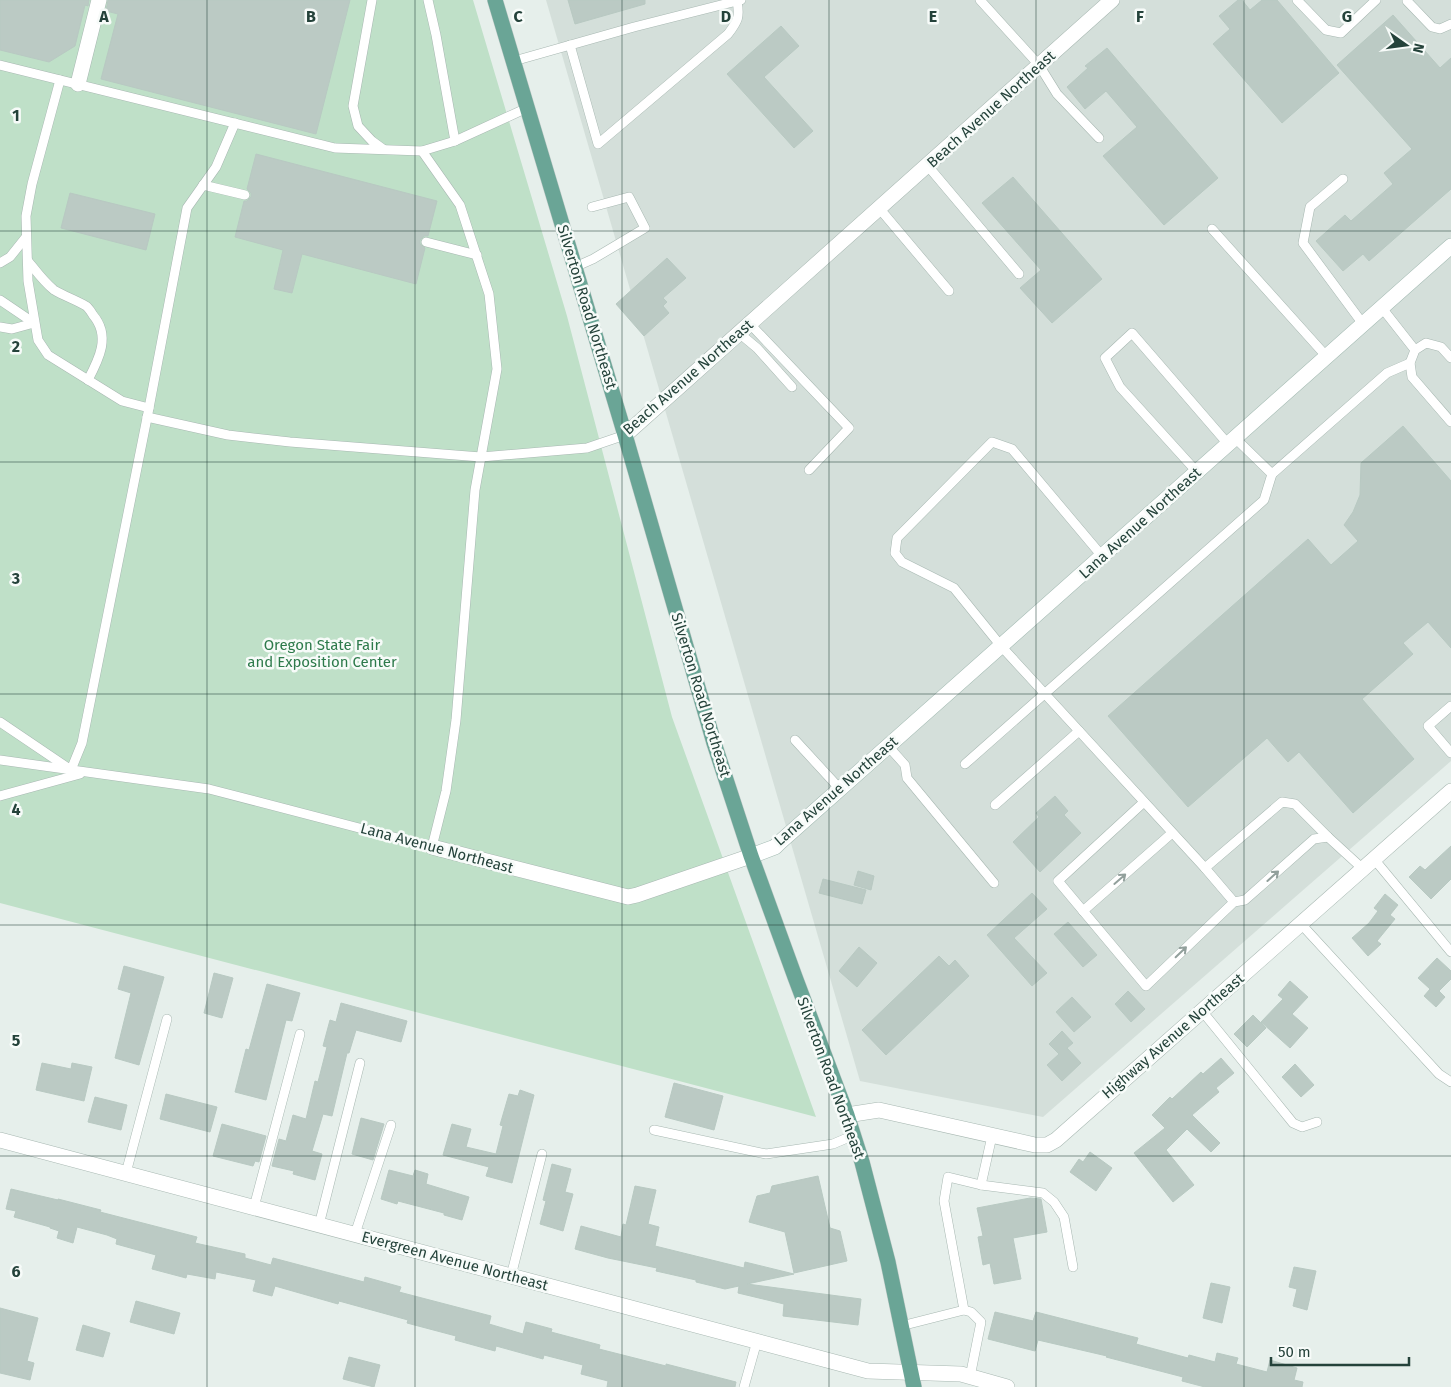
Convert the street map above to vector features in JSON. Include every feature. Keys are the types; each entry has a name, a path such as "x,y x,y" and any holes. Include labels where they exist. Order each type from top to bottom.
{"main road":[{"name":"Silverton Road Northeast","path":"495,0 625,435 714,743 751,856 854,1135 888,1262 912,1380"}],"street":[{"path":"78,84 99,0"},
{"name":"Beach Avenue Northeast","path":"625,435 1112,0"},
{"name":"Lana Avenue Northeast","path":"432,847 628,897 751,856 779,843 1451,246"},
{"name":"Highway Avenue Northeast","path":"847,1115 879,1110 1035,1145 1046,1145 1056,1140 1451,791"},
{"name":"Evergreen Avenue Northeast","path":"0,1140 868,1371 912,1380 961,1374 1007,1387"}],"lane":[{"path":"372,0 353,106 358,126 372,142 383,149"},
{"path":"428,0 455,141"},
{"path":"514,61 570,45 740,0 736,24 728,34 598,144 570,45"},
{"path":"980,0 1039,65 1057,94 1099,138"},
{"path":"1297,0 1326,30 1340,33 1376,0"},
{"path":"1360,0 1367,8"},
{"path":"1407,0 1432,27 1440,29 1451,24"},
{"path":"0,65 336,148 422,151 455,141 527,108"},
{"name":"Beach Avenue Northeast","path":"60,80 32,184 26,216 28,281 34,323 38,340 48,355 122,401 148,412 228,434 290,442 482,457 587,448 625,435"},
{"path":"0,722 71,770 82,743 187,208 216,167 235,123"},
{"path":"422,151 460,205 490,294 497,369 475,490 456,720 446,791 432,847"},
{"path":"927,165 1019,274"},
{"path":"1343,179 1310,208 1303,243 1364,324"},
{"path":"203,185 245,195"},
{"path":"575,267 645,228 629,198 592,207"},
{"path":"880,208 949,291"},
{"path":"1212,229 1326,357"},
{"path":"0,263 10,257 26,237"},
{"path":"426,242 477,255"},
{"path":"27,260 53,289 87,307 97,320 102,330 103,342 99,359 88,380"},
{"path":"0,300 34,323"},
{"path":"1382,308 1414,350"},
{"path":"0,327 12,330 34,323"},
{"path":"744,328 757,348 792,388"},
{"path":"744,328 850,428 809,470"},
{"path":"1197,472 1120,387 1106,358 1132,333 1232,441 1272,474"},
{"path":"1451,358 1442,347 1426,343 1414,350 1410,363 1412,378 1451,422"},
{"path":"965,764 1264,500 1272,474 1387,373 1410,363"},
{"path":"1102,556 1012,449 992,442 897,538 895,553 902,562 954,588 1002,646 1234,902"},
{"path":"1451,706 1428,726 1451,753"},
{"path":"995,805 1080,731"},
{"path":"795,740 840,789"},
{"path":"888,746 905,765 907,778 994,883"},
{"name":"Lana Avenue Northeast","path":"0,760 209,789 432,847"},
{"path":"0,796 85,772"},
{"path":"1144,802 1058,881 1146,986 1234,902 1245,900 1314,839 1328,837"},
{"path":"1204,868 1282,802 1295,804 1328,837 1368,864 1451,952"},
{"path":"1083,911 1172,833"},
{"path":"1301,924 1439,1074 1451,1082"},
{"path":"1202,1011 1287,1118 1297,1126 1302,1127 1318,1122"},
{"path":"126,1173 166,1019"},
{"path":"254,1207 300,1034"},
{"path":"319,1225 360,1063"},
{"path":"355,1234 391,1125"},
{"path":"654,1130 766,1154 833,1144 854,1135"},
{"path":"981,1185 992,1136"},
{"path":"511,1276 542,1154"},
{"path":"964,1310 944,1201 948,1177 981,1185 1043,1193 1054,1202 1064,1217 1073,1267"},
{"path":"901,1326 964,1310 971,1312 981,1322 970,1377"},
{"path":"744,1387 757,1341"}],"shaded area":[{"path":"546,0 1451,0 1451,761 1043,1117 860,1081"}],"green space":[{"name":"Oregon State Fair and Exposition Center","path":"0,0 473,0 567,316 672,717 816,1117 0,903"}],"building":[{"path":"0,0 89,0 88,6 85,5 75,46 49,62 0,50"},
{"path":"108,0 350,0 316,134 101,79 118,14 106,11"},
{"path":"568,0 645,0 645,4 575,24"},
{"path":"1238,0 1242,0 1250,10 1262,0 1277,0 1339,73 1282,123 1213,44 1230,29 1219,16"},
{"path":"1393,15 1440,68 1451,58 1451,189 1369,261 1363,254 1343,271 1316,241 1345,215 1351,221 1393,184 1384,173 1412,149 1337,65"},
{"path":"781,26 799,46 764,77 813,131 794,148 727,74"},
{"path":"1107,48 1218,178 1164,225 1103,156 1137,127 1106,91 1085,109 1067,87 1088,68 1085,66"},
{"path":"256,154 437,201 428,236 424,236 420,240 420,244 425,248 416,284 302,254 292,293 274,289 283,250 235,237 244,201 251,197 251,193 247,189"},
{"path":"1013,177 1102,279 1052,323 1020,288 1041,270 982,203"},
{"path":"70,193 155,214 146,250 61,228"},
{"path":"667,258 686,278 663,298 667,302 663,306 669,313 644,336 616,304"},
{"path":"1403,426 1451,481 1451,648 1428,622 1403,643 1413,654 1362,699 1414,759 1353,813 1299,752 1288,762 1267,738 1188,807 1108,716 1308,539 1331,565 1358,541 1344,525 1353,512 1360,495 1361,463"},
{"path":"1055,796 1068,811 1064,815 1081,833 1040,872 1013,842 1039,817 1036,813"},
{"path":"1451,846 1451,879 1431,899 1409,877 1420,866 1425,870"},
{"path":"858,871 874,876 871,890 854,885"},
{"path":"823,879 866,890 862,904 819,893"},
{"path":"1032,893 1047,909 1014,938 1047,973 1032,986 987,935"},
{"path":"1385,894 1398,905 1390,915 1395,919 1377,941 1381,944 1368,956 1352,938 1369,923 1378,911 1374,908"},
{"path":"1068,922 1097,955 1083,967 1054,934"},
{"path":"859,947 877,963 857,987 839,971"},
{"path":"939,956 949,966 955,960 969,976 886,1055 862,1030"},
{"path":"1437,958 1451,971 1451,979 1439,991 1445,997 1436,1007 1424,996 1430,989 1418,978"},
{"path":"124,966 164,977 139,1065 115,1058 131,993 118,989"},
{"path":"214,973 233,978 222,1018 204,1013"},
{"path":"1290,981 1308,997 1292,1014 1308,1028 1290,1048 1261,1022 1283,999 1278,995"},
{"path":"267,984 300,993 292,1021 286,1020 266,1100 235,1092 246,1049 249,1050"},
{"path":"1128,991 1145,1009 1131,1022 1115,1004"},
{"path":"1072,997 1091,1017 1074,1032 1056,1012"},
{"path":"341,1003 407,1021 401,1042 356,1030 349,1053 347,1053 332,1116 323,1114 312,1151 322,1154 315,1180 293,1174 294,1171 272,1166 279,1139 286,1141 293,1115 306,1119 315,1081 318,1082 327,1047 323,1046 330,1020 336,1022"},
{"path":"1253,1015 1266,1028 1247,1047 1234,1034"},
{"path":"1062,1031 1073,1043 1067,1048 1081,1063 1062,1081 1047,1065 1059,1054 1049,1044"},
{"path":"1221,1058 1234,1073 1216,1088 1219,1092 1192,1115 1220,1143 1211,1152 1187,1129 1166,1150 1194,1185 1173,1202 1134,1153 1165,1128 1152,1115 1170,1097 1172,1099 1201,1072 1203,1074"},
{"path":"42,1063 71,1069 72,1063 92,1067 84,1101 36,1090"},
{"path":"1295,1064 1314,1085 1301,1097 1282,1077"},
{"path":"674,1083 723,1096 714,1130 665,1117"},
{"path":"520,1090 534,1095 512,1183 486,1176 489,1167 443,1155 452,1124 471,1129 466,1147 496,1154 503,1126 500,1125 509,1094 518,1096"},
{"path":"166,1094 217,1107 210,1132 160,1119"},
{"path":"95,1097 127,1105 121,1130 88,1122"},
{"path":"361,1118 384,1124 373,1160 352,1154"},
{"path":"222,1124 266,1136 259,1162 255,1161 253,1166 213,1156"},
{"path":"1090,1152 1112,1168 1096,1191 1070,1172 1079,1159 1083,1162"},
{"path":"552,1164 571,1169 565,1192 573,1194 563,1231 540,1224 546,1201 543,1200"},
{"path":"389,1170 413,1176 415,1170 428,1174 426,1184 469,1197 462,1220 444,1215 444,1213 398,1201 397,1204 381,1199"},
{"path":"818,1176 830,1228 840,1231 847,1261 794,1273 785,1232 749,1222 757,1196 770,1193 772,1186"},
{"path":"635,1186 656,1190 648,1224 659,1227 655,1246 744,1268 745,1262 794,1274 747,1284 861,1299 858,1325 783,1316 784,1304 738,1293 739,1286 725,1289 656,1271 657,1268 575,1249 581,1226 621,1237 623,1224 626,1225"},
{"path":"11,1189 101,1210 100,1212 197,1237 195,1243 245,1254 245,1258 271,1265 273,1258 364,1282 365,1277 401,1287 399,1292 491,1316 489,1324 523,1334 526,1322 552,1329 551,1332 600,1345 599,1349 736,1382 735,1387 607,1387 608,1381 581,1374 583,1365 544,1355 543,1359 496,1346 495,1351 455,1340 456,1336 407,1323 408,1320 339,1301 338,1304 275,1286 272,1296 253,1291 256,1280 216,1272 215,1279 187,1274 186,1278 152,1269 156,1255 116,1244 117,1239 107,1235 77,1227 73,1243 57,1238 59,1231 50,1227 14,1217 16,1211 6,1209"},
{"path":"1030,1198 1041,1199 1047,1232 1013,1238 1021,1279 994,1284 990,1263 983,1265 978,1237 983,1236 977,1208"},
{"path":"1294,1267 1316,1271 1307,1310 1293,1306 1297,1289 1289,1287"},
{"path":"1211,1283 1230,1287 1222,1323 1203,1318"},
{"path":"136,1301 180,1313 174,1334 130,1322"},
{"path":"0,1308 38,1318 27,1361 34,1363 30,1380 0,1373"},
{"path":"995,1312 1033,1321 1036,1312 1138,1338 1136,1344 1188,1358 1189,1355 1215,1362 1217,1353 1238,1358 1236,1364 1267,1372 1270,1360 1297,1368 1294,1380 1303,1382 1302,1387 1205,1387 1182,1381 1183,1377 1107,1356 1038,1340 1035,1351 988,1339"},
{"path":"83,1325 110,1333 103,1357 76,1350"},
{"path":"349,1357 380,1365 374,1387 343,1379"}]}
